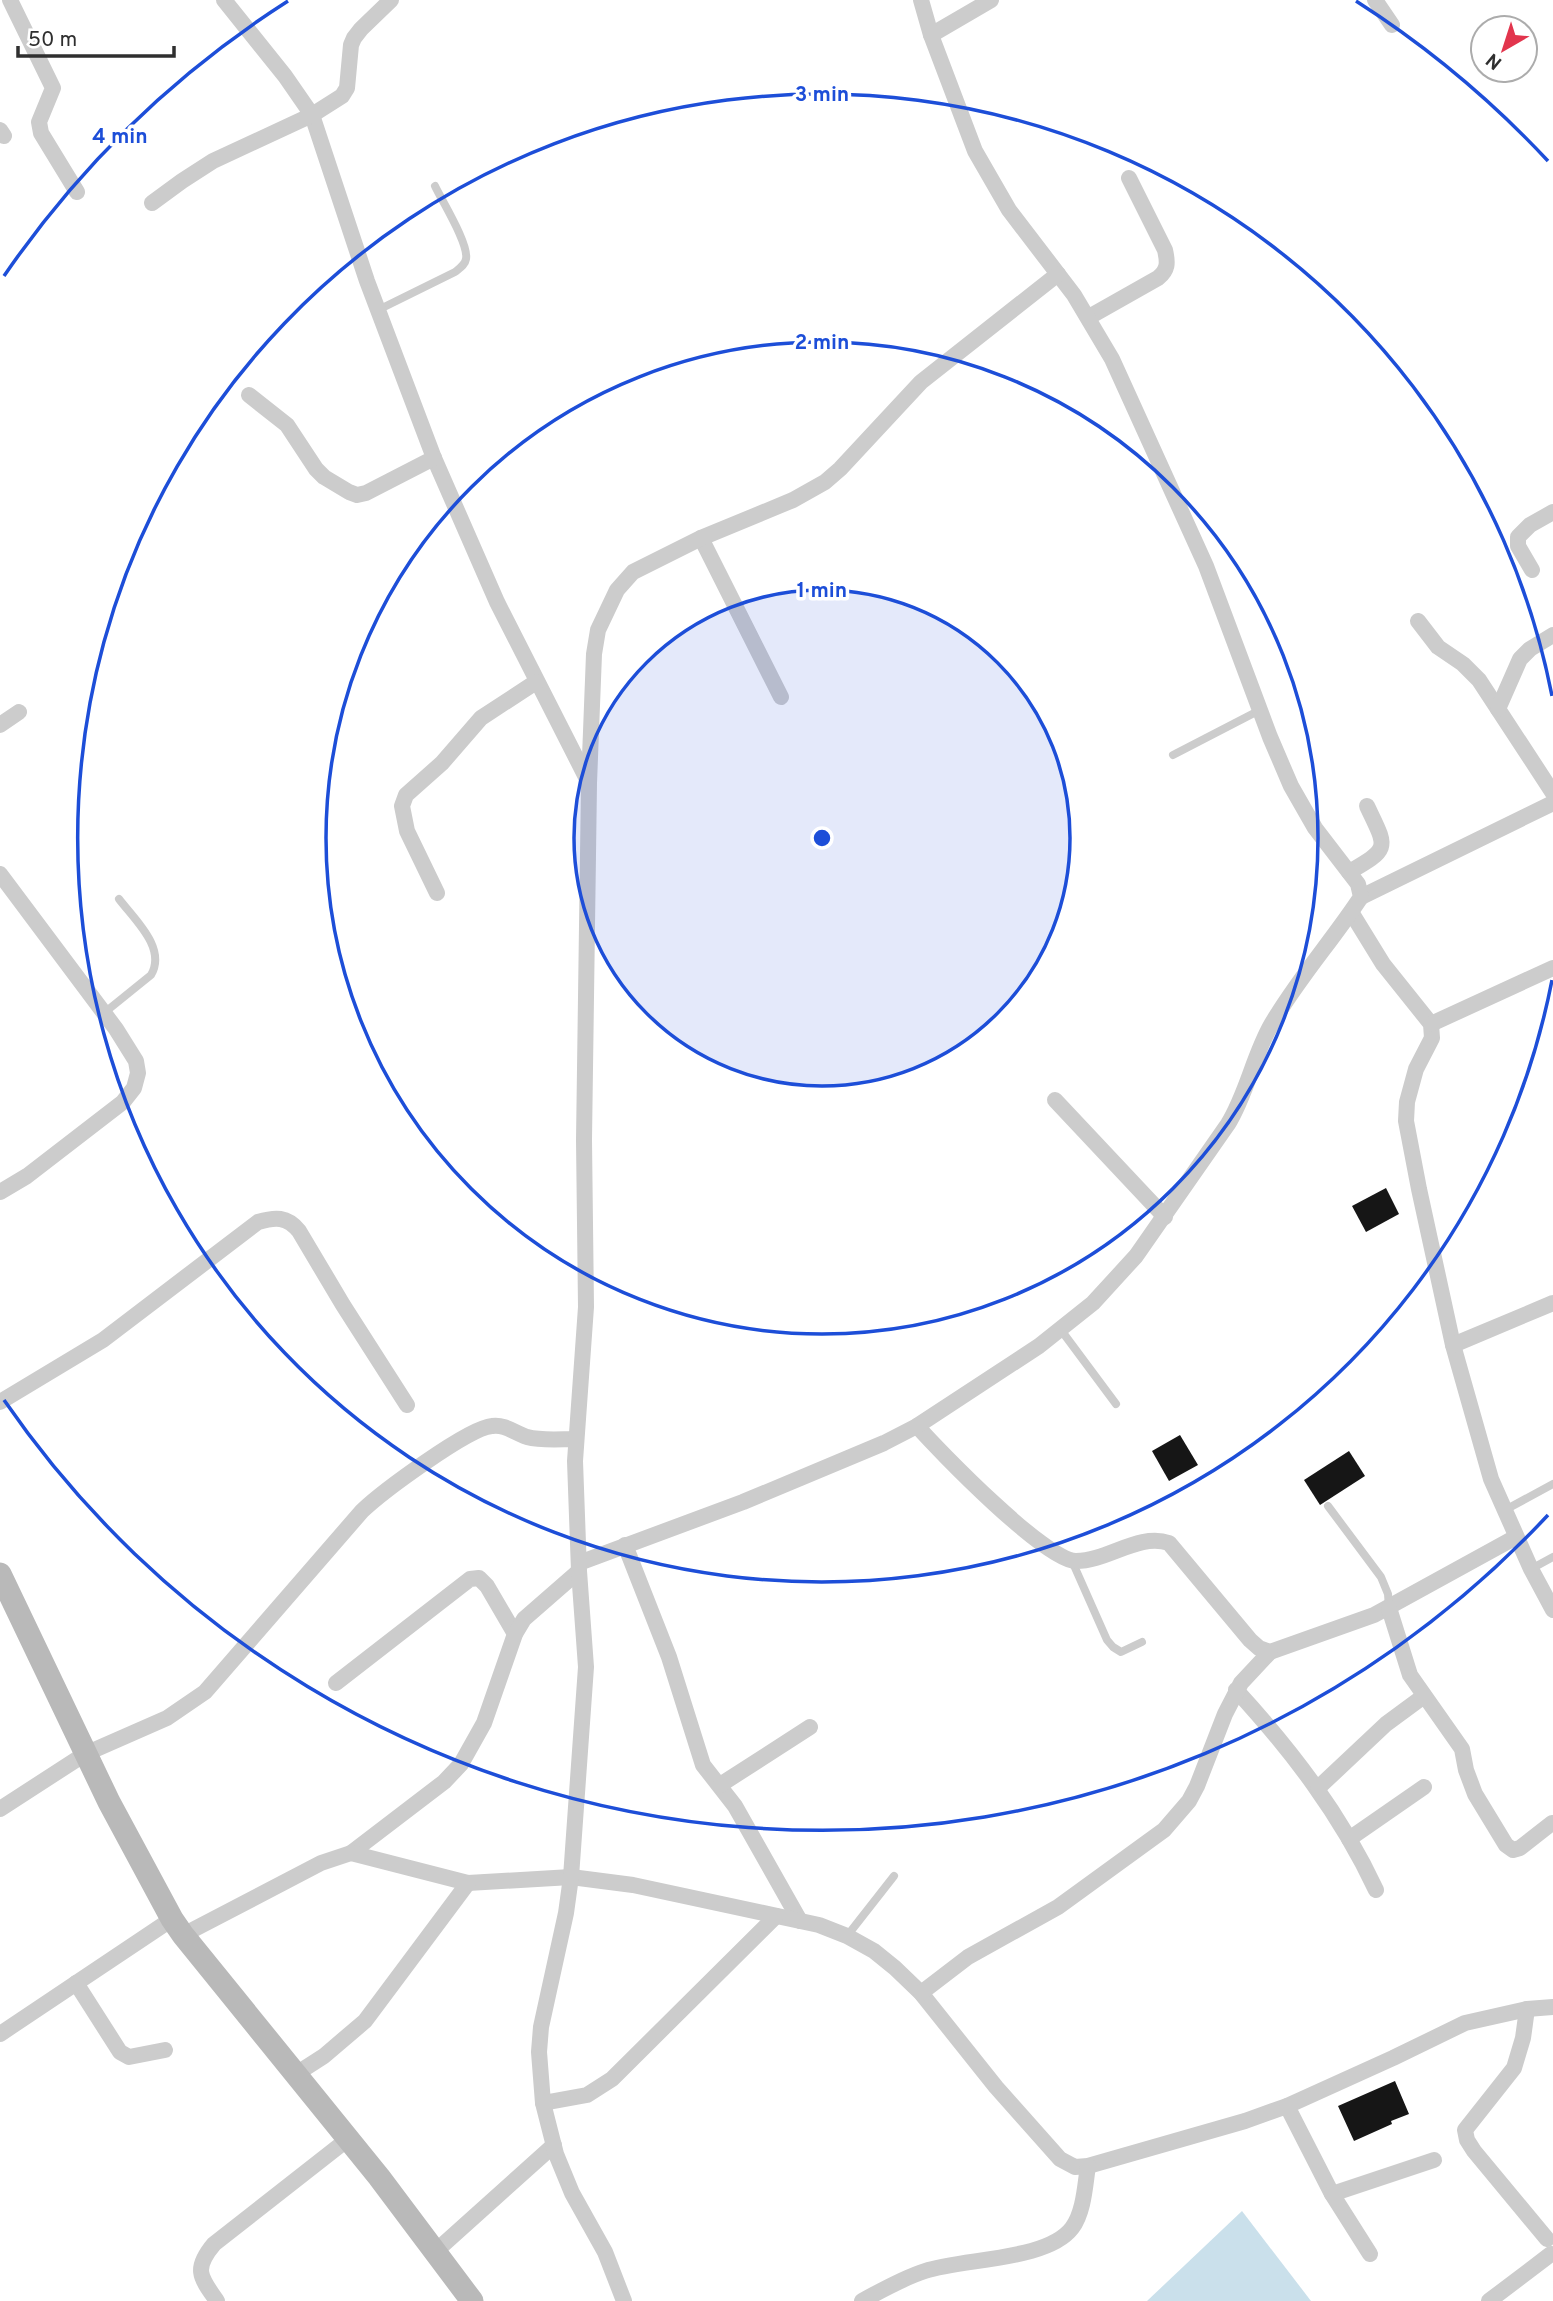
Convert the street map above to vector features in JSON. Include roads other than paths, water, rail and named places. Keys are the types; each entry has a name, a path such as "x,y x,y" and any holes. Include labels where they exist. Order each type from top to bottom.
{"main road":[{"path":"0,1574 85,1754 177,1927 348,2139 472,2301"}],"street":[{"path":"9,0 53,88 39,122 41,133 77,192"},
{"path":"225,0 312,115 377,310 434,458 474,554 589,783"},
{"path":"152,203 213,161 312,115 342,96 347,88 354,38 391,0"},
{"path":"921,0 931,35 975,151 1009,211 1089,317 1112,359 1206,566 1282,766 1301,806 1358,884 1361,897"},
{"path":"931,35 991,0"},
{"path":"1375,0 1392,25"},
{"path":"1089,317 1158,278 1165,272 1168,262 1165,250 1129,178"},
{"path":"624,2301 605,2252 572,2193 554,2145 543,2103 540,2077 541,2026 564,1923 571,1877 586,1667 579,1567 576,1439 586,1307 584,1140 589,783 594,654 598,630 617,590 633,572 701,538 793,500 825,482 921,382 1058,274"},
{"path":"249,395 287,425 324,477 357,495 434,458"},
{"path":"1532,570 1518,545 1518,537 1530,525 1553,512"},
{"path":"701,538 781,697"},
{"path":"1418,621 1438,647 1463,664 1479,680 1553,793"},
{"path":"1498,709 1520,659 1530,649 1553,635"},
{"path":"437,893 407,831 402,806 406,794 442,764 481,718 536,682"},
{"path":"0,725 19,712"},
{"path":"0,2034 76,1983 177,1927 321,1863 351,1853 444,1782 461,1763 484,1723 515,1634 530,1612 579,1567 625,1545 754,1497 884,1443 917,1426 1060,1330 1112,1283 1165,1217 1239,1105 1276,1017 1361,897 1553,803"},
{"path":"1349,872 1379,853 1382,847 1382,839 1367,806"},
{"path":"0,874 104,1013 136,1061 138,1073 134,1088 123,1102 27,1177 0,1192"},
{"path":"1351,912 1383,964 1431,1024 1432,1038 1410,1086 1406,1121 1419,1189 1453,1345 1491,1479 1553,1611"},
{"path":"1431,1024 1553,968"},
{"path":"1055,1100 1165,1217"},
{"path":"0,1402 88,1350 258,1222 273,1217 293,1223 299,1231 342,1305 407,1405"},
{"path":"1453,1345 1553,1303"},
{"path":"0,1809 85,1754 167,1718 205,1692 362,1511 388,1488 464,1438 493,1425 506,1427 529,1437 576,1439"},
{"path":"917,1426 943,1456 982,1493 1045,1546 1072,1561 1096,1558 1147,1541 1158,1539 1169,1543 1250,1640 1259,1648 1270,1652 1389,1608 1516,1536"},
{"path":"625,1545 675,1675 703,1765 736,1806 800,1921"},
{"path":"336,1683 470,1578 480,1578 487,1586 515,1634"},
{"path":"1389,1608 1406,1666 1462,1749 1472,1787 1506,1845 1513,1850 1520,1848 1552,1823"},
{"path":"921,1993 968,1957 1058,1907 1164,1830 1189,1801 1197,1786 1236,1690 1270,1652"},
{"path":"1236,1690 1275,1732 1318,1788 1376,1891"},
{"path":"1318,1788 1386,1724 1424,1696"},
{"path":"720,1785 810,1727"},
{"path":"1349,1839 1424,1787"},
{"path":"351,1853 468,1883 571,1877 633,1885 819,1925 847,1936 874,1951 921,1993 996,2087 1060,2159 1075,2166 1088,2166 1245,2121 1287,2106 1465,2022 1527,2009 1553,2007"},
{"path":"296,2074 344,2041 365,2021 468,1883"},
{"path":"543,2103 587,2095 612,2079 776,1916"},
{"path":"76,1983 120,2052 129,2057 165,2050"},
{"path":"1489,2301 1551,2244 1474,2151 1467,2140 1465,2130 1514,2068 1523,2038 1527,2009"},
{"path":"1287,2106 1332,2194 1370,2254"},
{"path":"217,2301 202,2279 200,2270 205,2254 214,2244 348,2139"},
{"path":"436,2251 554,2145"},
{"path":"1332,2194 1434,2160"},
{"path":"862,2301 925,2270 1009,2255 1043,2247 1058,2240 1072,2227 1079,2211 1088,2166"}],"lane":[{"path":"377,310 463,266 467,257 464,245 435,187"},
{"path":"1173,755 1260,710"},
{"path":"104,1013 151,975 156,967 152,943 119,899"},
{"path":"1060,1330 1115,1404"},
{"path":"1505,1510 1553,1484"},
{"path":"1328,1506 1381,1577 1388,1594 1389,1608"},
{"path":"1531,1569 1553,1557"},
{"path":"1072,1561 1107,1640 1121,1652 1142,1643"},
{"path":"847,1936 894,1876"}],"water":[{"path":"1242,2211 1311,2301 1147,2301"}]}
